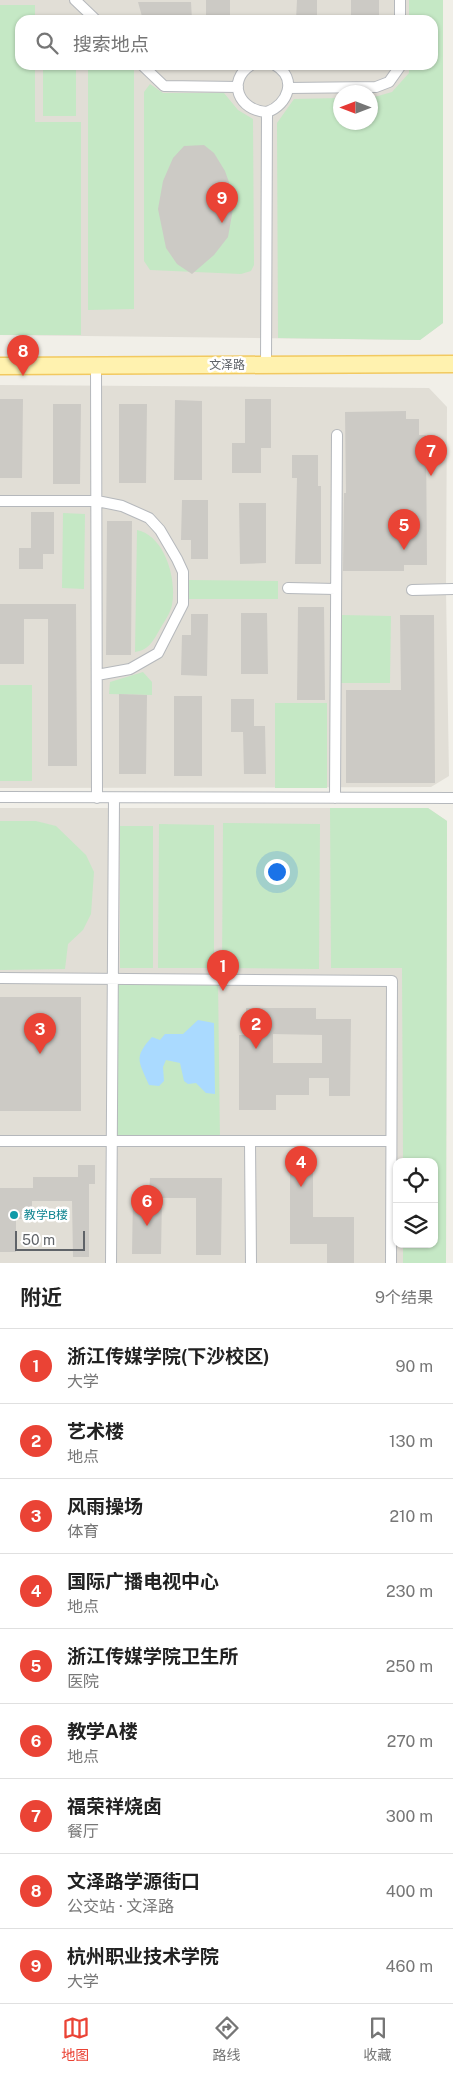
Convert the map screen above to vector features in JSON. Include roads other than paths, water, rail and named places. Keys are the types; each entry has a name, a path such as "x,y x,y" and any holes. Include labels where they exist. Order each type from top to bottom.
{"main road":[{"name":"文泽路","path":"0,366 453,364"}],"street":[{"path":"75,0 91,15"},
{"path":"400,0 400,15"},
{"path":"147,70 164,86 238,87"},
{"path":"245,70 238,87 239,95 250,109 267,112 282,104 288,88 284,73 281,70"},
{"path":"288,88 376,86 389,82 397,70"},
{"path":"266,365 267,112"},
{"path":"96,365 97,798"},
{"path":"335,798 337,435"},
{"path":"0,501 97,501 122,506 149,518 160,530 183,572 183,604 158,653 130,669 96,675"},
{"path":"288,588 336,589"},
{"path":"412,590 453,589"},
{"path":"0,797 453,798"},
{"path":"111,1263 110,1142 114,798"},
{"path":"0,978 392,981 391,1263"},
{"path":"0,1141 391,1141"},
{"path":"250,1142 251,1263"}],"water":[{"path":"198,1020 214,1023 215,1094 206,1093 196,1083 188,1084 184,1081 180,1063 166,1060 163,1067 164,1081 159,1086 149,1085 140,1060 140,1055 146,1044 152,1037 160,1040 165,1034 183,1034"}],"place":[{"name":"杭州职业技术学院","path":"222,223"},
{"name":"文泽路学源街口","path":"23,376"},
{"name":"福荣祥烧卤","path":"431,476"},
{"name":"浙江传媒学院卫生所","path":"404,550"},
{"name":"浙江传媒学院(下沙校区)","path":"223,991"},
{"name":"艺术楼","path":"256,1049"},
{"name":"风雨操场","path":"40,1054"},
{"name":"国际广播电视中心","path":"301,1187"},
{"name":"教学B楼","path":"14,1215"},
{"name":"教学A楼","path":"147,1226"}]}
